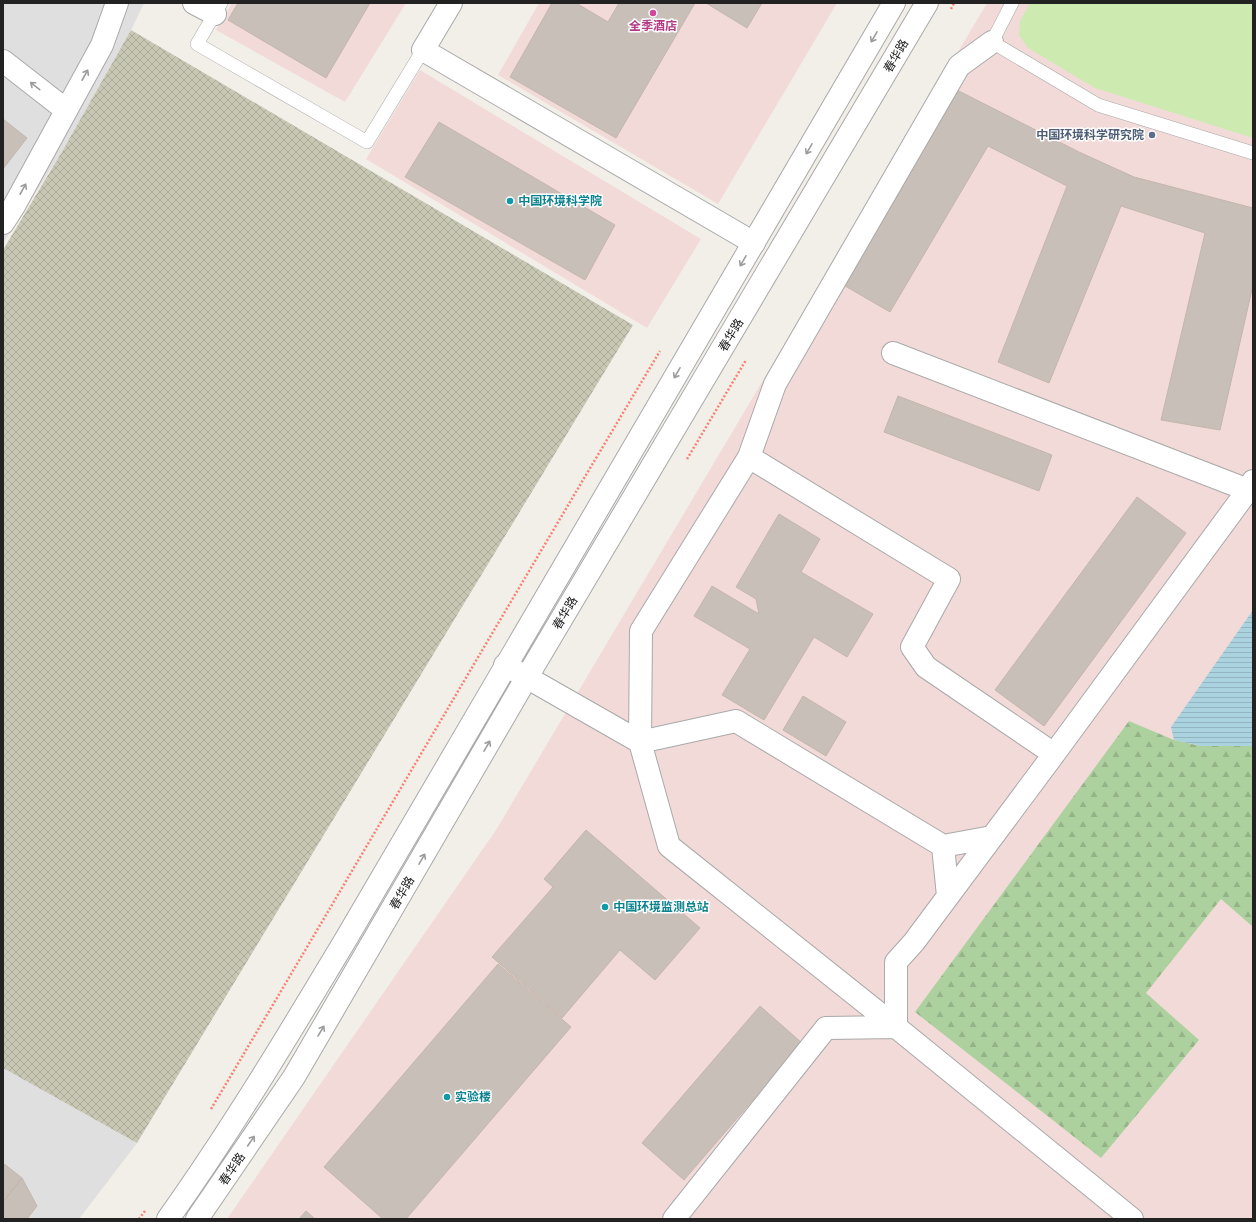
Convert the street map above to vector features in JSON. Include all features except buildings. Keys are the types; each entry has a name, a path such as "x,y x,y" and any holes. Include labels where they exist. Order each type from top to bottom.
{"street":[{"path":"3,222 14,206 102,45 117,3"},
{"path":"194,3 218,8"},
{"path":"451,3 423,50 754,243"},
{"name":"春华路","path":"168,1219 202,1172 272,1062 894,3"},
{"name":"春华路","path":"197,1219 294,1077 527,677 927,3"},
{"path":"992,42 960,66 775,384 749,456 641,631 640,742 669,846 896,1027 1132,1219"},
{"path":"3,61 66,110"},
{"path":"893,353 1250,485 1054,754 914,942 896,962 896,1027"},
{"path":"749,456 949,579 912,647 926,667 1054,754"},
{"path":"506,665 640,742 736,721 943,846 992,837"},
{"path":"943,846 948,896"},
{"path":"674,1219 826,1028 896,1027"}],"lane":[{"path":"1012,3 992,42 1098,105 1253,153"},
{"path":"218,8 197,44 367,142 423,50"}],"path":[{"path":"207,1116 522,581 664,345"},
{"path":"139,1219 148,1207"}],"shaded area":[{"path":"3,3 144,3 131,30 63,150 3,243"},
{"path":"232,3 406,3 345,102 216,30"},
{"path":"539,3 837,3 718,204 498,75"},
{"name":"中国环境科学研究院","path":"987,3 1253,3 1253,1219 227,1219 496,830"},
{"path":"131,30 633,325 137,1143 3,1068 3,250 63,150"},
{"path":"420,70 701,239 647,328 366,159"},
{"path":"3,1068 137,1143 79,1219 3,1219"}],"green space":[{"path":"1030,3 1253,3 1253,138 1095,88 1028,48 1019,35 1020,21"},
{"path":"1129,721 1174,740 1201,746 1253,746 1253,927 1221,899 1146,993 1199,1040 1101,1158 915,1012"}],"water":[{"path":"1253,610 1253,746 1201,746 1174,740 1171,727"}],"place":[{"name":"全季酒店","path":"653,13"},
{"name":"中国环境科学研究院","path":"1152,135"},
{"name":"中国环境科学院","path":"510,201"},
{"name":"中国环境监测总站","path":"605,907"},
{"name":"实验楼","path":"447,1097"}]}
